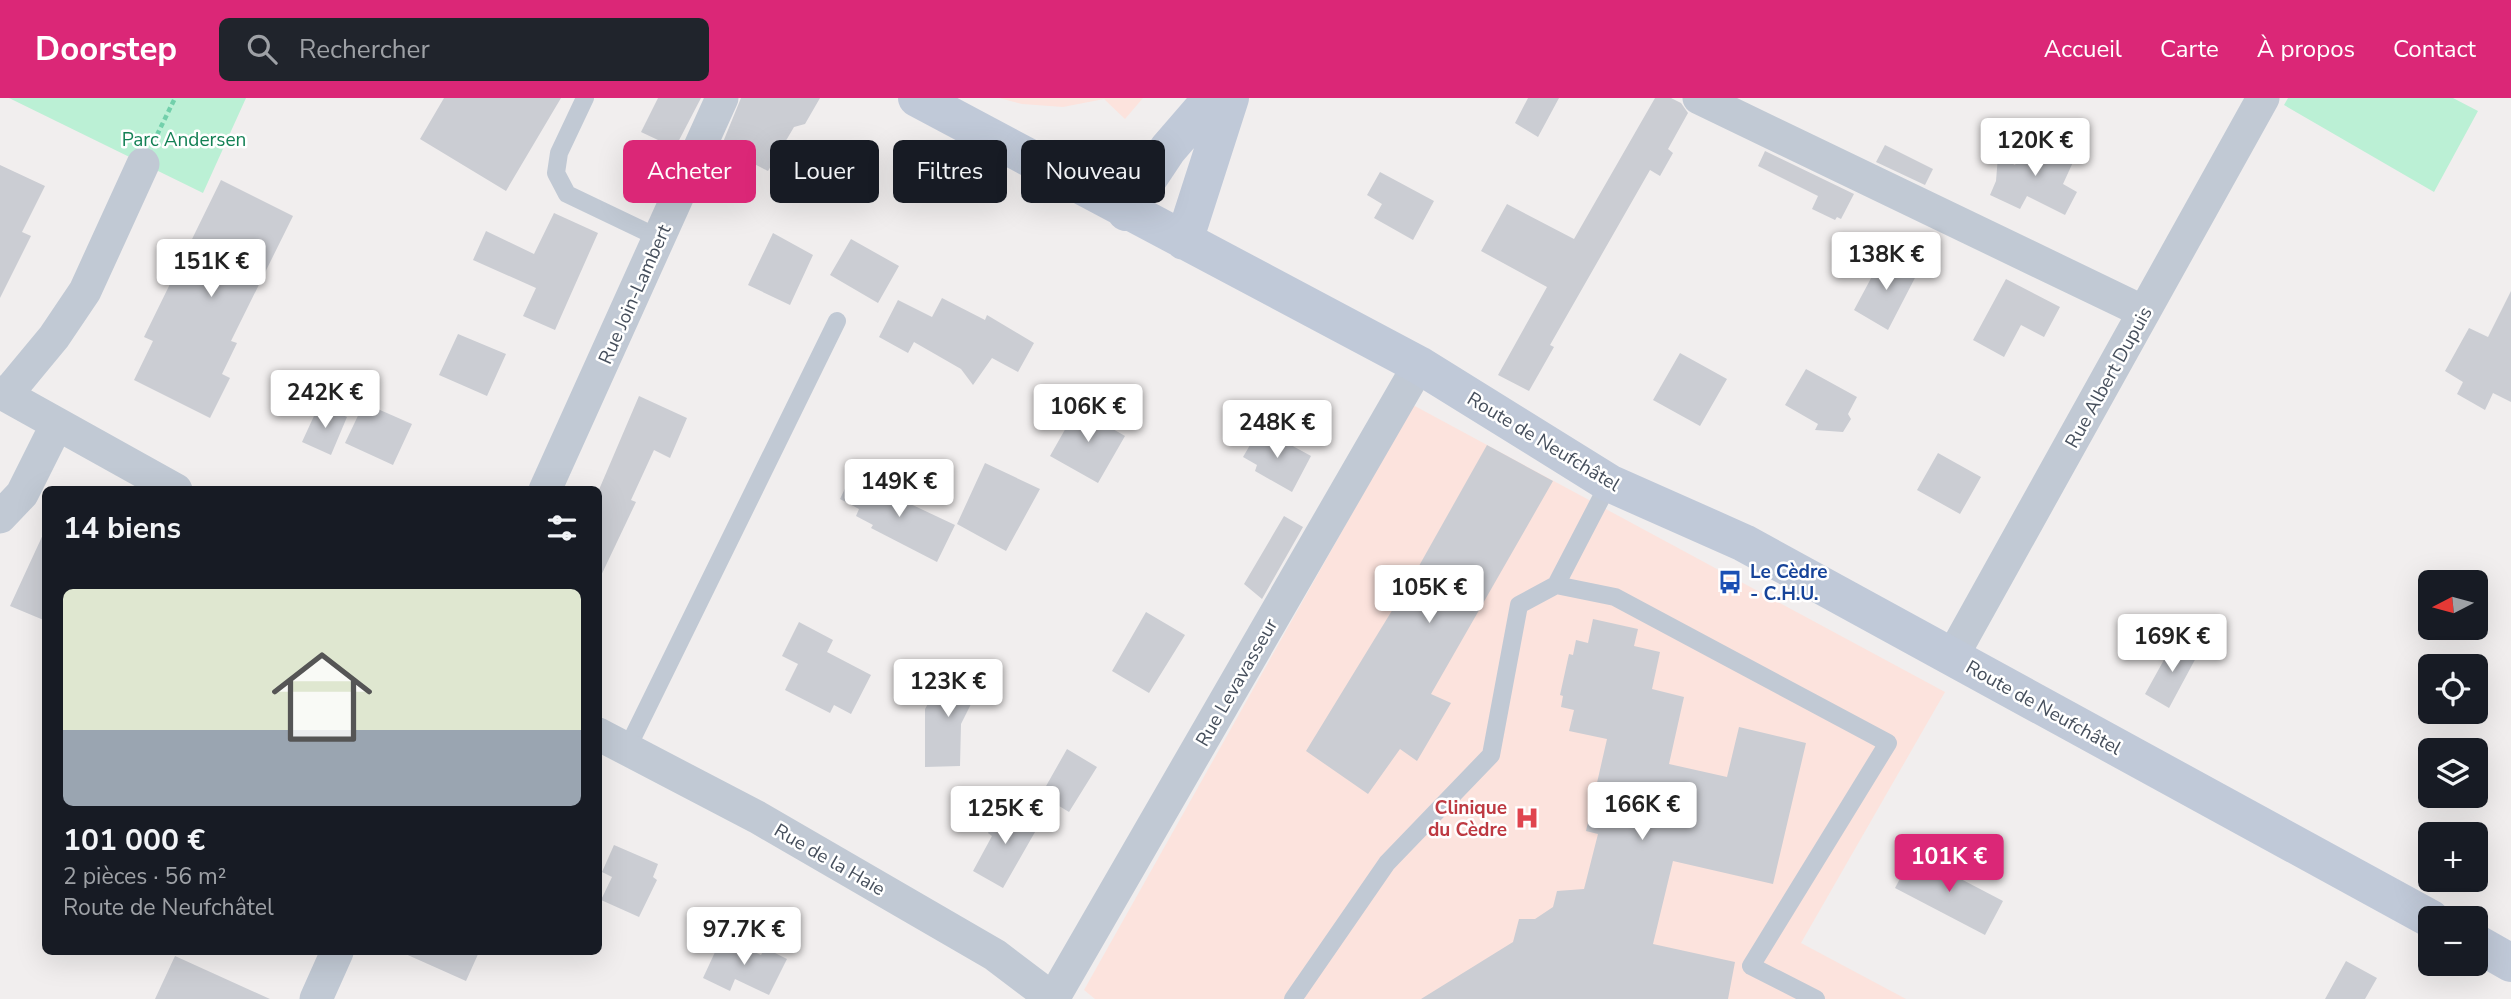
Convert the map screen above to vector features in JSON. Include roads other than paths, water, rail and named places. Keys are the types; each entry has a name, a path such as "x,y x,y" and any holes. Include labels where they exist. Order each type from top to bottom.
{"main road":[{"name":"Route de Neufchâtel","path":"917,98 1126,212 1419,365 1609,483 1744,543 2418,912"},
{"path":"1126,212 1168,149 1212,98"},
{"path":"1184,242 1230,98"},
{"path":"2488,950 2511,962"}],"street":[{"name":"Rue Join-Lambert","path":"547,486 722,98"},
{"path":"1699,98 2144,312"},
{"name":"Rue Albert Dupuis","path":"1952,657 2263,98"},
{"path":"143,164 85,291 54,337 3,393 169,486"},
{"name":"Rue Levavasseur","path":"1053,999 1419,365"},
{"path":"0,517 22,494 57,424"},
{"name":"Rue de la Haie","path":"613,741 757,817 995,955 1053,999"},
{"path":"316,999 336,955"}],"lane":[{"path":"585,98 559,153 556,173 568,194 659,237"},
{"path":"613,741 837,321"},
{"path":"1293,999 1387,863 1490,755 1519,604 1556,585 1609,483"},
{"path":"1556,585 1615,597 1888,743 1751,966 1816,999"}],"place":[{"name":"Le Cèdre - C.H.U.","path":"1730,582"},
{"name":"Clinique du Cèdre","path":"1527,818"}],"park label":[{"name":"Parc Andersen","path":"184,139"}]}
